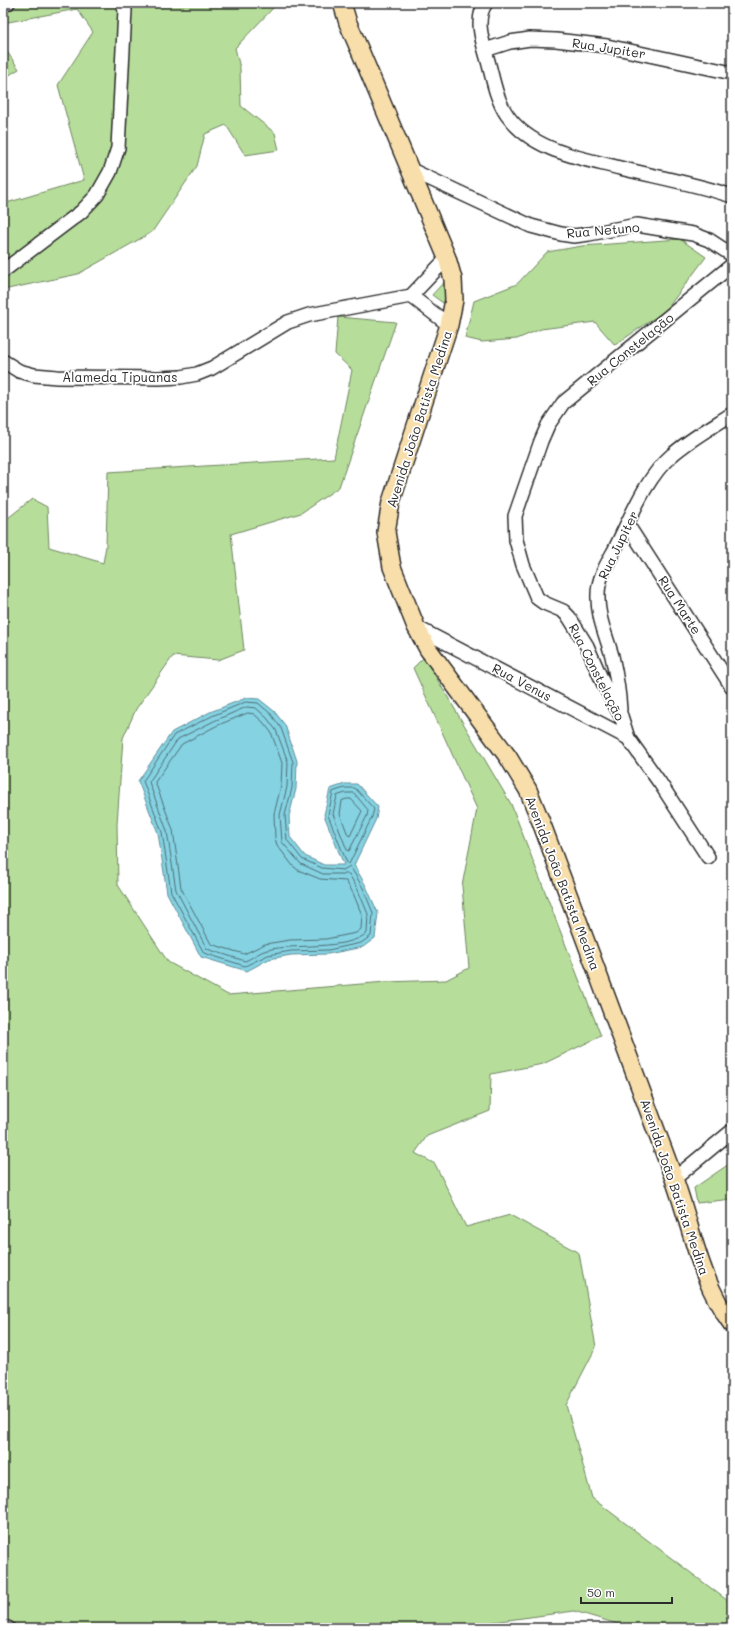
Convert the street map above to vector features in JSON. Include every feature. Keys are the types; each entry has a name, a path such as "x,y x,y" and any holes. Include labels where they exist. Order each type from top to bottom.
{"main road":[{"name":"Avenida João Batista Medina","path":"342,3 348,23 447,258 453,279 454,300 449,325 391,502 386,532 392,567 416,627 428,649 508,757 528,790 674,1179 700,1263 711,1290 732,1324"},
{"name":"Avenida João Batista Medina","path":"354,3 361,53"}],"street":[{"path":"3,5 8,3"},
{"path":"3,271 81,212 96,195 110,172 118,148 125,10 122,3"},
{"path":"486,3 481,10 479,20 485,50 498,98 507,115 520,130 543,145 573,156 732,196"},
{"name":"Rua Jupiter","path":"485,50 510,42 530,39 556,40 607,46 732,73"},
{"name":"Rua Netuno","path":"409,169 530,226 574,236 637,225 693,234 710,240 732,256"},
{"path":"447,258 411,296 449,325"},
{"name":"Rua Constelação","path":"708,857 660,783 628,738 621,716 604,685 586,646 569,617 564,611 537,598 532,590 516,540 515,516 541,441 548,425 563,404 732,265"},
{"name":"Alameda Tipuanas","path":"3,361 19,371 34,375 57,377 181,377 212,368 288,322 309,315 411,296"},
{"name":"Rua Jupiter","path":"621,716 618,681 599,613 598,593 603,574 627,524 648,486 671,456 732,414"},
{"name":"Rua Marte","path":"627,524 732,687"},
{"name":"Rua Venus","path":"416,627 628,738"},
{"path":"674,1179 732,1131"},
{"path":"3,1627 8,1628"}],"green space":[{"path":"3,3 276,3 235,48 240,68 241,106 275,133 279,150 245,155 226,125 205,134 197,166 152,232 78,274 3,290 3,204 84,180 58,85 93,32 77,9 3,23"},
{"path":"3,46 19,69 3,79"},
{"path":"680,239 706,257 666,310 615,345 595,322 541,329 517,339 482,342 465,338 474,301 517,284 547,252 582,246"},
{"path":"442,284 446,284 447,306 432,295"},
{"path":"338,317 396,322 339,487 301,513 231,534 244,650 218,660 173,656 136,709 123,738 117,824 118,885 168,962 228,995 386,982 446,980 469,968 462,886 477,809 413,668 424,657 511,804 601,1036 543,1064 491,1074 490,1111 427,1136 415,1153 435,1164 466,1227 510,1215 579,1253 596,1347 566,1405 592,1498 728,1601 732,1609 732,1628 631,1628 574,1611 464,1626 462,1628 3,1628 3,522 32,499 47,507 49,547 103,563 106,546 108,472 334,458 352,370 335,354"},
{"path":"732,1162 732,1199 697,1203 694,1188"}],"water":[{"path":"246,698 259,699 274,711 285,725 297,761 296,789 289,816 290,837 305,856 324,865 344,865 324,815 330,789 345,784 357,784 378,807 376,819 354,865 366,886 378,913 375,938 363,947 328,954 291,955 269,959 247,971 201,957 167,893 158,833 138,781 172,732 210,712"}]}
